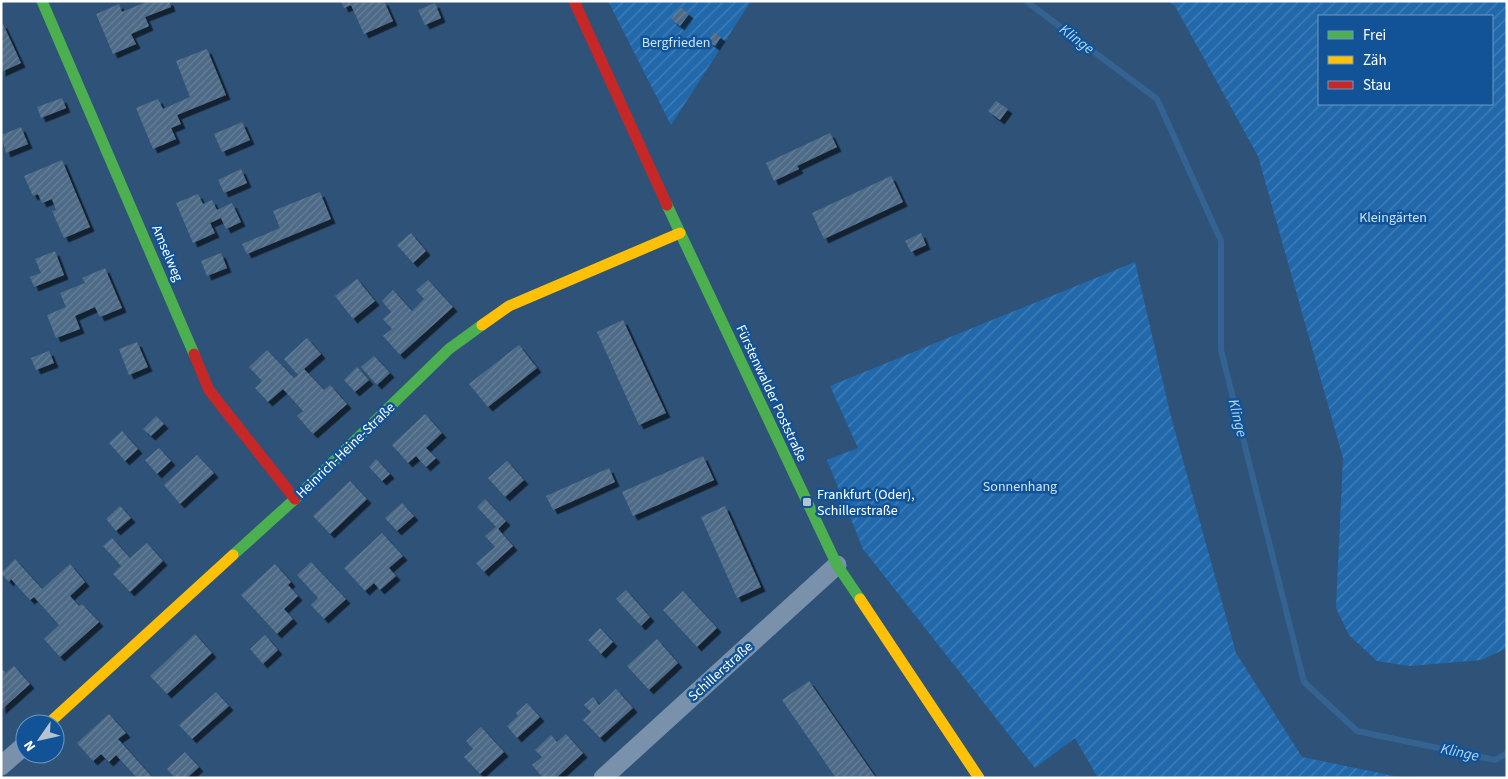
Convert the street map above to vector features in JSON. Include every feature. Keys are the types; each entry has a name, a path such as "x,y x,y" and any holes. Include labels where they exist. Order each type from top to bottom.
{"street":[{"name":"Amselweg","path":"42,1 209,390 294,499"},
{"name":"Fürstenwalder Poststraße","path":"574,1 680,233 837,565 979,778"},
{"name":"Heinrich-Heine-Straße","path":"59,714 294,499 449,349 509,306 680,233"},
{"name":"Schillerstraße","path":"603,778 837,565"},
{"path":"1,766 15,754"}],"green space":[{"name":"Bergfrieden","path":"608,1 751,1 671,125"},
{"name":"Kleingärten","path":"1169,1 1507,1 1507,648 1481,660 1410,666 1377,661 1349,635 1336,608 1343,458 1258,156 1175,6"},
{"name":"Sonnenhang","path":"1135,262 1171,417 1236,653 1302,757 1404,778 1098,778 1075,738 1035,768 863,549 827,460 858,448 830,386"}],"building":[{"path":"148,1 169,1 171,7 145,17 149,26 131,34 136,44 113,54 96,14 119,4 122,12"},
{"path":"341,1 384,1 393,21 364,34 351,5 344,8"},
{"path":"435,3 441,18 425,25 418,10"},
{"path":"680,7 689,14 680,26 671,19"},
{"path":"1,24 3,24 21,63 1,72"},
{"path":"714,32 721,37 715,46 708,41"},
{"path":"207,49 226,95 177,115 181,124 171,128 176,139 153,149 136,108 158,99 163,109 190,97 176,61"},
{"path":"62,98 66,108 41,118 37,107"},
{"path":"996,101 1008,109 1000,120 988,111"},
{"path":"242,122 250,140 222,152 214,134"},
{"path":"21,127 28,144 6,153 1,135"},
{"path":"830,133 837,147 797,166 799,169 774,181 766,163"},
{"path":"62,160 90,227 64,238 52,211 56,210 52,199 42,203 38,194 33,196 24,176"},
{"path":"241,169 247,183 224,193 218,180"},
{"path":"891,176 903,202 824,239 812,213"},
{"path":"320,192 331,219 247,254 242,244 280,228 273,211"},
{"path":"198,194 203,204 212,200 217,210 232,203 241,222 226,229 221,218 210,223 215,233 193,243 176,203"},
{"path":"411,233 426,251 413,263 397,245"},
{"path":"921,233 926,245 911,252 905,241"},
{"path":"55,251 64,275 34,287 30,277 41,273 35,259"},
{"path":"221,253 227,268 207,276 201,261"},
{"path":"105,268 122,308 100,317 95,307 75,316 80,329 56,338 47,315 66,307 60,293 85,283 82,278"},
{"path":"357,279 375,301 353,319 335,296"},
{"path":"428,280 453,307 400,355 383,336 392,329 383,319 391,312 382,301 393,290 412,311 424,299 416,290"},
{"path":"623,320 666,413 639,425 597,332"},
{"path":"307,338 321,354 304,369 324,390 330,385 347,404 313,434 297,416 303,411 283,389 268,402 255,388 262,381 249,367 267,350 294,378 298,375 284,359"},
{"path":"137,342 148,367 129,375 119,349"},
{"path":"519,345 537,368 488,407 469,384"},
{"path":"49,351 54,363 36,370 31,358"},
{"path":"374,356 390,373 377,385 361,367"},
{"path":"357,367 369,380 355,392 344,380"},
{"path":"425,414 442,433 426,448 436,458 426,467 416,456 408,463 392,445"},
{"path":"156,416 164,424 151,436 143,429"},
{"path":"122,431 138,449 125,461 109,443"},
{"path":"159,448 171,461 157,474 145,460"},
{"path":"197,455 214,473 180,504 164,485"},
{"path":"703,456 714,480 633,516 622,492"},
{"path":"376,459 390,474 382,481 369,467"},
{"path":"507,461 524,480 505,497 488,478"},
{"path":"609,468 615,482 553,510 546,496"},
{"path":"350,481 367,499 330,534 313,516"},
{"path":"485,499 506,521 498,529 513,546 484,572 476,563 495,547 485,536 496,527 477,507"},
{"path":"402,503 414,516 397,531 385,518"},
{"path":"120,506 131,518 116,531 106,519"},
{"path":"725,506 761,587 737,598 701,517"},
{"path":"382,533 403,556 389,568 396,576 380,590 374,583 365,591 344,568"},
{"path":"112,538 130,558 147,543 163,561 130,592 113,574 121,566 103,546"},
{"path":"15,559 42,589 70,564 85,582 70,596 79,606 82,604 99,622 60,657 44,639 59,625 34,597 30,600 11,579 9,582 1,573"},
{"path":"311,562 346,599 324,619 311,605 318,598 297,575"},
{"path":"275,564 291,582 288,585 298,596 284,609 293,619 277,634 241,595"},
{"path":"626,590 650,617 641,626 616,599"},
{"path":"683,591 717,628 697,647 663,610"},
{"path":"600,628 613,642 601,654 588,640"},
{"path":"195,634 212,653 167,694 150,676"},
{"path":"265,635 278,650 263,664 250,649"},
{"path":"657,639 678,663 649,690 627,666"},
{"path":"14,666 30,684 1,710 1,668 6,673"},
{"path":"809,681 876,778 836,778 782,700"},
{"path":"616,689 633,708 600,738 583,720 591,712 584,705 593,697 599,705"},
{"path":"216,692 229,706 192,739 179,725"},
{"path":"527,703 540,717 517,738 507,726 518,716 516,713"},
{"path":"109,714 126,733 118,739 153,778 137,778 116,755 109,762 101,754 93,761 77,743"},
{"path":"481,727 504,752 480,774 464,757 473,749 466,741"},
{"path":"566,734 583,753 556,778 543,778 532,765 542,757 535,750 551,735 557,742"},
{"path":"185,752 199,767 187,778 175,778 167,769"}],"waterway":[{"name":"Klinge","path":"1026,1 1157,99 1221,241 1221,350 1304,682 1357,731 1495,760 1507,753"}],"traffic: fast":[{"path":"42,1 194,354"},
{"path":"667,205 837,565 860,599"},
{"path":"233,555 295,499 449,349 482,325"}],"traffic: slow":[{"path":"482,325 509,306 680,233"},
{"path":"59,714 233,555"},
{"path":"860,599 979,778"}],"traffic: jam":[{"path":"574,1 667,205"},
{"path":"194,354 209,390 295,499"}],"place":[{"name":"Frankfurt (Oder), Schillerstraße","path":"807,502"}]}
